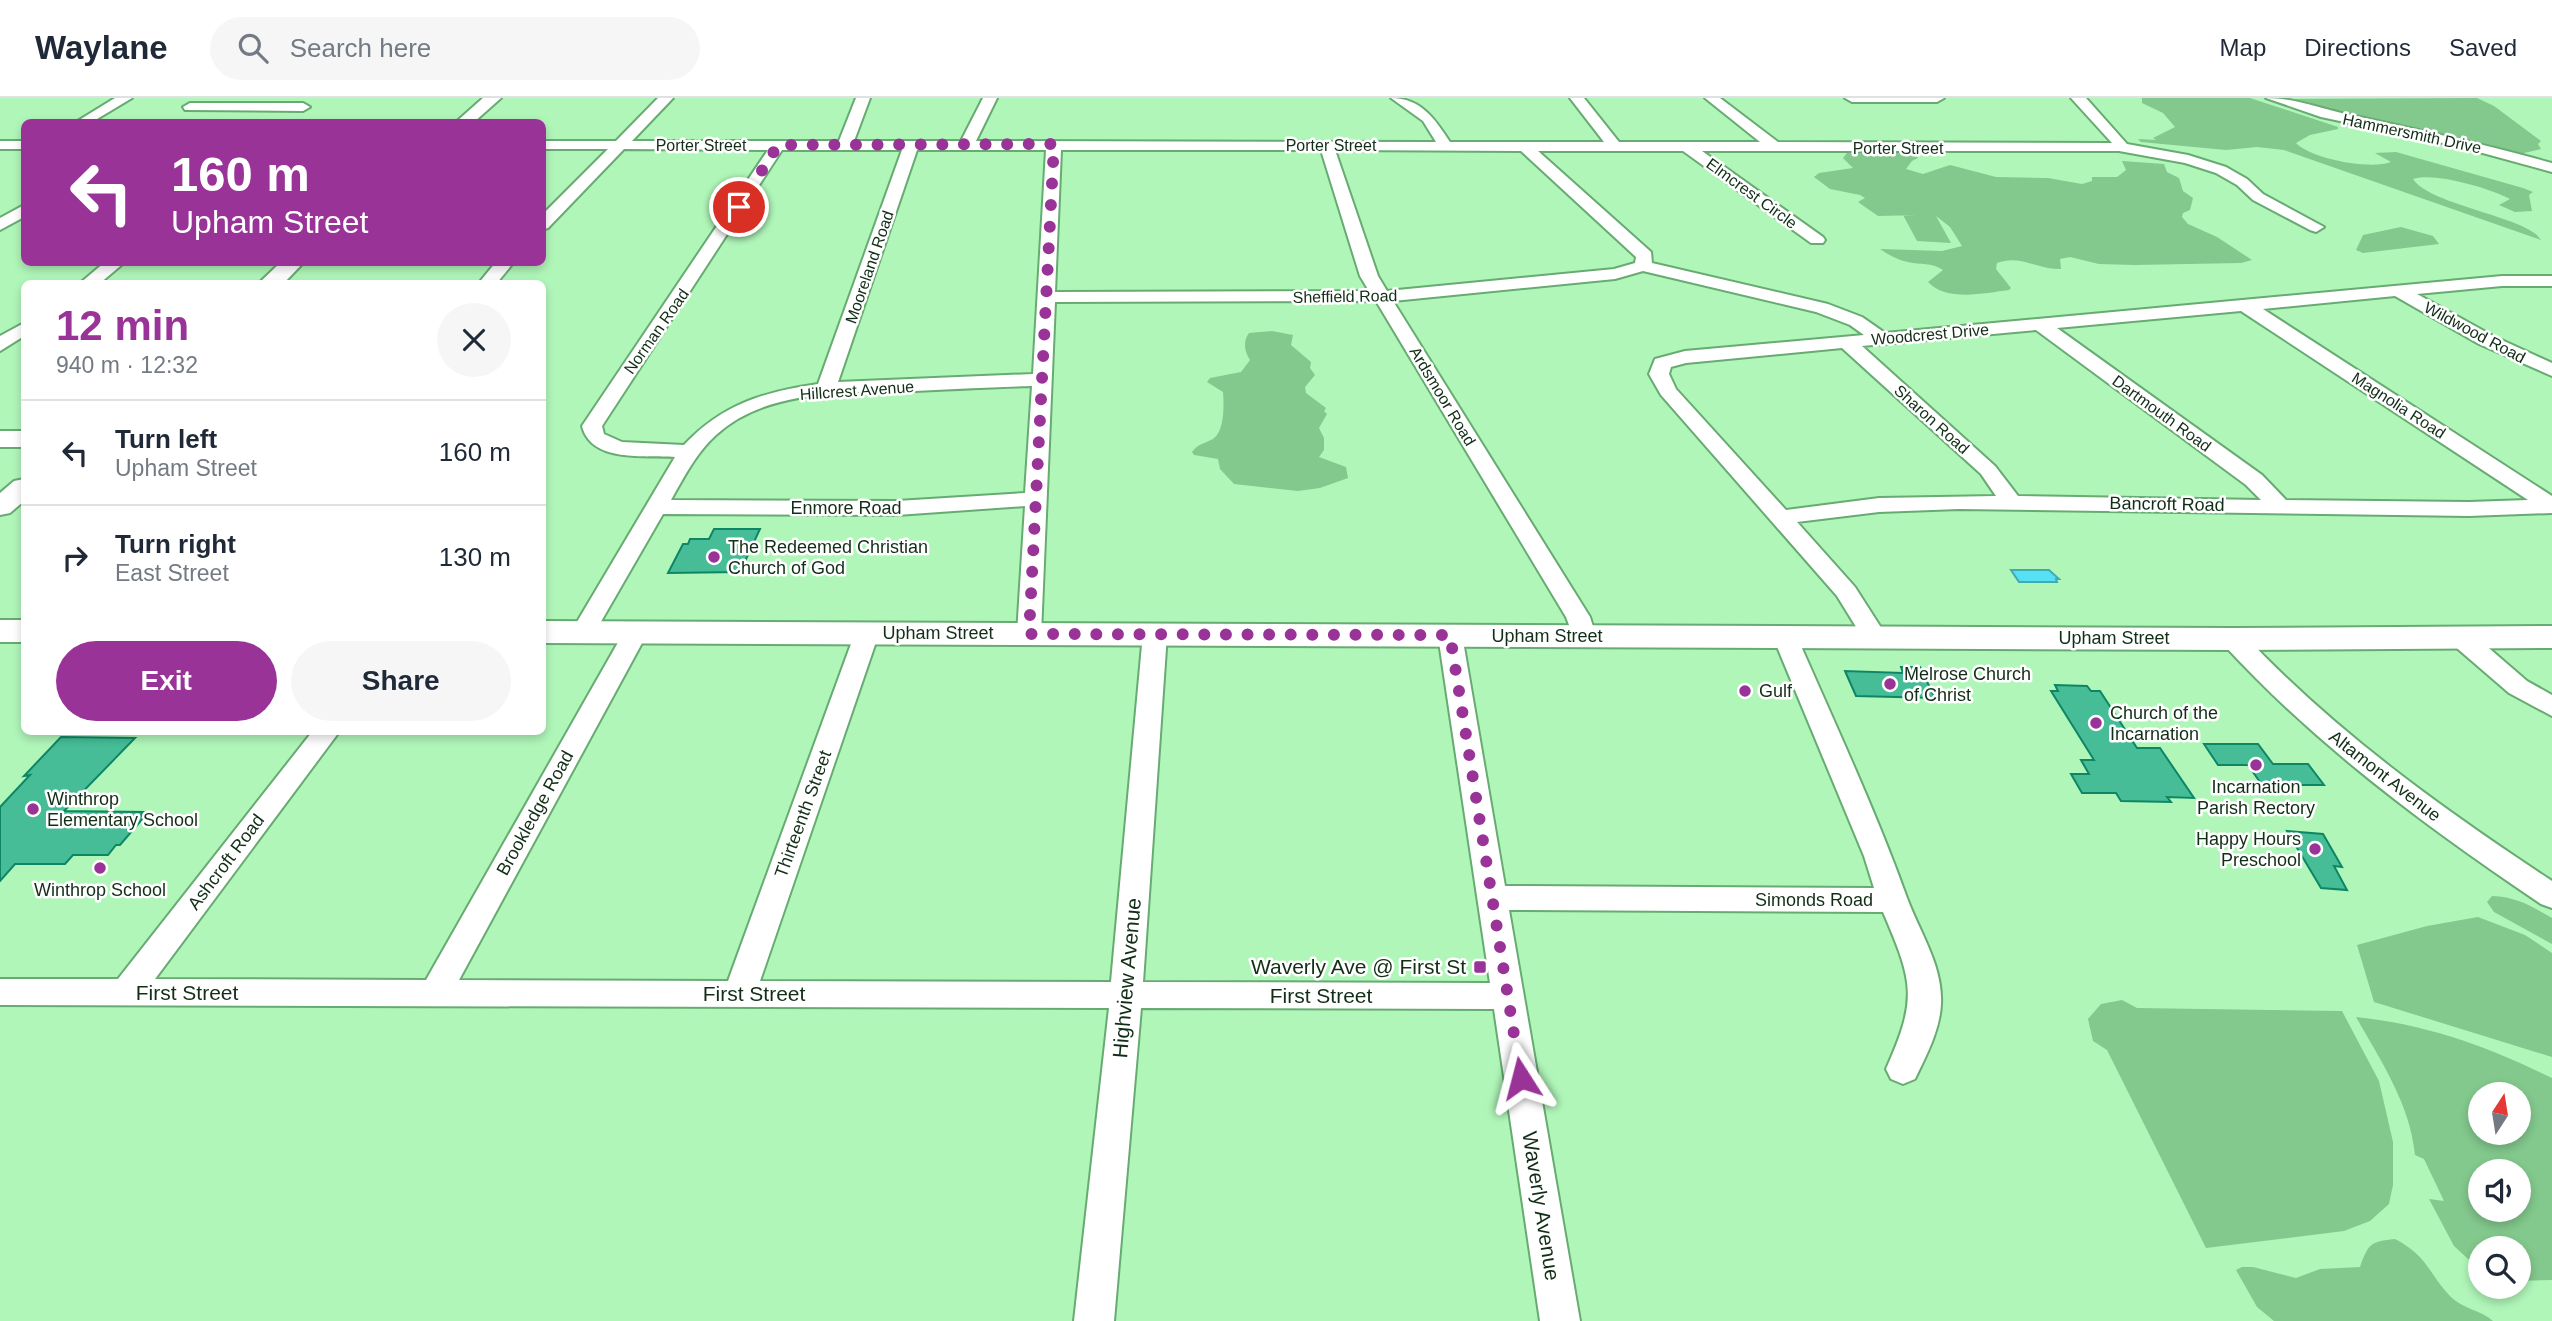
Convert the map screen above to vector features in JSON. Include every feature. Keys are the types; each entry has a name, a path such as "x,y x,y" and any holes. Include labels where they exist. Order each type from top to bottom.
{"main road":[{"path":"0,631 21,631"},
{"name":"Upham Street","path":"546,632 2233,639 2552,637"}],"street":[{"path":"88,119 125,98"},
{"path":"281,119 317,98"},
{"path":"468,119 493,98"},
{"path":"546,221 666,98"},
{"path":"845,145 863,98"},
{"path":"967,144 990,98"},
{"path":"1398,98 1428,118 1446,146"},
{"path":"1577,98 1615,146"},
{"path":"1712,98 1775,147"},
{"path":"1852,98 1937,98"},
{"path":"2078,98 2120,143 2119,147"},
{"name":"Hammersmith Drive","path":"2273,98 2318,112 2549,164"},
{"path":"190,107 303,107"},
{"path":"1029,634 1054,144"},
{"path":"0,145 21,145"},
{"name":"Porter Street","path":"546,145 2119,147 2188,159 2221,170 2242,182 2258,197 2316,227"},
{"name":"Norman Road","path":"689,451 608,445 595,437 593,423 778,145"},
{"name":"Mooreland Road","path":"826,389 911,145"},
{"name":"Ardsmoor Road","path":"1326,145 1363,262 1381,296 1578,618 1584,636"},
{"path":"1524,146 1645,256 1643,266"},
{"name":"Elmcrest Circle","path":"1688,147 1817,240"},
{"path":"93,280 112,266"},
{"path":"274,280 290,266"},
{"path":"490,280 502,266"},
{"name":"Sheffield Road","path":"1045,298 1381,296 1615,274 1643,266 1833,311 1856,321 1882,339"},
{"name":"Woodcrest Drive","path":"1875,637 1853,599 1668,391 1660,379 1660,365 1685,357 2502,281 2552,281"},
{"name":"Wildwood Road","path":"2399,291 2486,340 2552,370"},
{"name":"Magnolia Road","path":"2245,305 2552,506"},
{"name":"Dartmouth Road","path":"2040,324 2254,480 2280,506"},
{"path":"0,345 21,330"},
{"name":"Sharon Road","path":"1846,342 1988,470 2011,502"},
{"name":"Hillcrest Avenue","path":"583,632 689,451 709,430 738,412 786,395 826,389 1041,380"},
{"path":"0,439 21,439"},
{"path":"0,507 21,490"},
{"name":"Enmore Road","path":"656,507 897,508 1036,499"},
{"name":"Bancroft Road","path":"1782,517 1897,504 2011,502 2469,509 2552,506"},
{"name":"Brookledge Road","path":"435,993 636,632"},
{"name":"Thirteenth Street","path":"739,994 867,633"},
{"name":"Highview Avenue","path":"1094,1321 1126,996 1155,634"},
{"name":"Waverly Avenue","path":"1450,635 1560,1321"},
{"name":"Simonds Road","path":"1492,898 1893,900 1879,856 1786,637"},
{"path":"2460,637 2518,687 2552,707"},
{"name":"Altamont Avenue","path":"2233,639 2282,691 2348,749 2458,832 2552,896"},
{"name":"Ashcroft Road","path":"126,993 324,735"},
{"path":"1893,900 1912,947 1924,987 1924,1016 1903,1069"},
{"name":"First Street","path":"0,992 1508,996"}],"green space":[{"path":"2142,98 2250,98 2338,127 2310,135 2296,143 2314,154 2342,162 2370,165 2391,162 2375,153 2396,152 2523,188 2533,192 2529,195 2532,211 2515,212 2499,205 2510,199 2476,186 2447,179 2413,179 2439,197 2518,225 2533,232 2541,240 2284,150 2257,147 2226,150 2141,142 2138,139 2156,140 2153,138 2175,127 2163,113 2142,103"},
{"path":"2477,98 2494,106 2541,141 2538,144 2541,149 2520,154 2291,99"},
{"path":"1911,151 1918,158 1906,169 1923,174 1950,165 1996,177 2048,178 2082,184 2092,181 2092,177 2117,177 2126,170 2122,161 2164,164 2167,172 2179,178 2183,191 2193,198 2190,210 2183,213 2182,217 2188,224 2217,237 2252,260 2241,263 2134,265 2099,264 2070,257 2060,259 2061,269 2052,269 2014,260 1997,263 1996,269 2011,288 2009,290 1966,295 1945,292 1928,282 1943,270 1939,267 1900,260 1880,249 1942,251 1962,246 1950,227 1936,216 1951,243 1917,241 1903,215 1878,216 1858,202 1865,198 1830,189 1814,177 1819,173 1853,168 1843,158 1847,153"},
{"path":"2401,227 2433,236 2439,244 2363,253 2356,250 2363,235"},
{"path":"1272,331 1293,335 1291,345 1311,362 1310,368 1315,375 1305,387 1306,393 1326,408 1324,411 1327,414 1319,428 1324,438 1324,450 1319,457 1346,467 1348,478 1320,488 1298,491 1234,484 1220,469 1218,459 1194,455 1192,452 1216,437 1221,426 1223,392 1207,382 1210,378 1241,372 1250,360 1245,346 1249,333"},
{"path":"2492,896 2516,900 2552,918 2552,944 2494,912 2487,902"},
{"path":"2478,917 2525,935 2552,953 2552,1057 2374,1002 2357,945 2427,926"},
{"path":"2122,1000 2137,1008 2342,1011 2379,1081 2393,1142 2393,1185 2389,1204 2370,1221 2344,1231 2206,1248 2107,1050 2093,1041 2088,1019 2101,1004"},
{"path":"2356,1017 2407,1025 2457,1038 2552,1078 2552,1280 2531,1281 2531,1236 2468,1236 2468,1259 2454,1246 2429,1199 2444,1201 2424,1159 2415,1155 2407,1118 2384,1067"},
{"path":"2395,1239 2415,1252 2451,1297 2493,1321 2274,1321 2257,1307 2236,1270 2253,1267 2296,1278 2320,1269 2360,1267 2371,1246 2380,1241"}],"water":[{"path":"2011,570 2049,570 2059,579 2056,579 2057,582 2019,582"}],"building":[{"name":"The Redeemed Christian Church of God","path":"714,529 760,529 740,572 668,573 683,544 688,544 690,539 709,539"},
{"name":"Melrose Church of Christ","path":"1901,667 1920,667 1935,698 1856,696 1845,671 1903,673"},
{"name":"Church of the Incarnation","path":"2055,685 2087,686 2091,691 2100,691 2137,748 2160,748 2194,798 2167,797 2171,802 2121,801 2116,793 2082,793 2071,774 2089,774 2081,760 2094,760 2051,691 2058,691"},
{"name":"Winthrop Elementary School","path":"61,737 135,738 64,811 144,812 140,816 145,816 108,855 73,855 65,864 15,864 0,881 0,807 30,775 24,776"},
{"name":"Incarnation Parish Rectory","path":"2204,744 2258,744 2273,764 2308,764 2324,785 2262,785 2248,765 2218,765"},
{"name":"Happy Hours Preschool","path":"2287,831 2323,834 2342,867 2334,866 2347,890 2321,888"}],"place":[{"name":"The Redeemed Christian Church of God","path":"714,557"},
{"name":"Melrose Church of Christ","path":"1890,684"},
{"name":"Gulf","path":"1745,691"},
{"name":"Church of the Incarnation","path":"2096,723"},
{"name":"Incarnation Parish Rectory","path":"2256,765"},
{"name":"Winthrop Elementary School","path":"33,809"},
{"name":"Happy Hours Preschool","path":"2315,849"},
{"name":"Winthrop School","path":"100,868"},
{"name":"Waverly Ave @ First St","path":"1480,967"}],"route":[{"path":"739,207 778,145 1054,144 1029,634 1450,635 1521,1078"}]}
